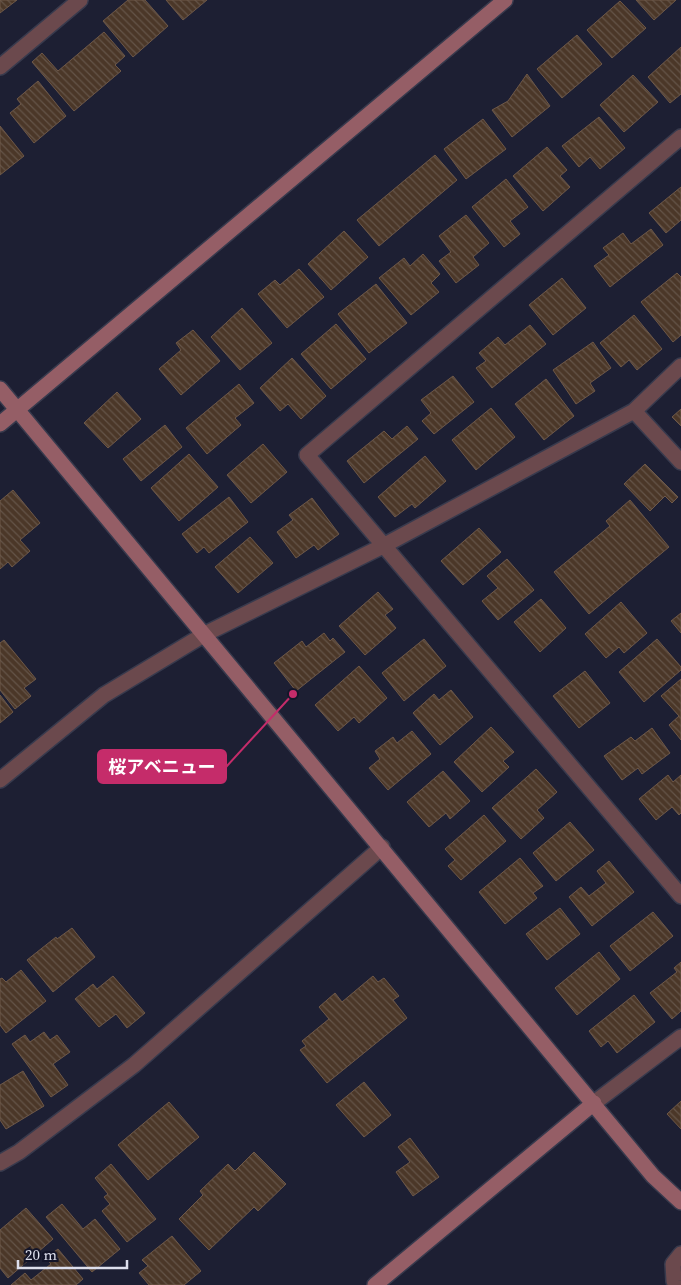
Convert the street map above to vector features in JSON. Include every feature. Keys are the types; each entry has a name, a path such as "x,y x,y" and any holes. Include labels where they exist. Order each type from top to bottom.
{"street":[{"path":"0,68 80,0"},
{"path":"0,424 506,0"},
{"path":"681,137 307,455 681,896"},
{"path":"0,780 104,695 205,634 383,546 634,411 681,366"},
{"path":"0,389 654,1176 681,1202"},
{"path":"634,411 681,462"},
{"path":"0,1164 19,1152 134,1065 382,847"},
{"path":"375,1285 594,1104 681,1037"},
{"path":"676,1285 673,1264 681,1254"}],"building":[{"path":"0,0 17,0 0,13"},
{"path":"128,0 145,0 168,26 133,57 103,21"},
{"path":"166,0 207,0 183,20"},
{"path":"636,0 676,0 654,20"},
{"path":"620,1 646,28 612,58 587,30"},
{"path":"104,32 125,56 115,65 121,71 74,111 32,62 42,53 58,71"},
{"path":"577,35 602,64 562,98 537,69"},
{"path":"681,47 681,94 670,103 648,77"},
{"path":"527,74 550,106 512,137 492,110 508,101"},
{"path":"633,75 658,102 624,132 600,105"},
{"path":"38,81 66,116 34,143 10,113 21,104 17,99"},
{"path":"599,117 625,148 600,169 590,157 579,167 562,146"},
{"path":"483,119 506,149 466,179 444,149"},
{"path":"0,126 24,156 0,175"},
{"path":"547,147 567,170 560,176 570,187 543,211 513,176"},
{"path":"435,155 457,180 379,246 357,220"},
{"path":"506,179 528,207 510,221 520,234 504,247 472,207"},
{"path":"681,187 681,220 666,233 649,213"},
{"path":"466,215 489,243 473,257 479,265 456,283 439,261 451,252 439,236"},
{"path":"651,229 663,245 610,287 594,266 609,255 603,248 623,233 631,244"},
{"path":"344,231 368,257 331,290 308,264"},
{"path":"423,254 440,274 431,283 439,292 411,315 379,278 404,258 410,266"},
{"path":"299,269 324,297 287,328 258,294 275,280 280,285"},
{"path":"677,273 681,277 681,335 673,342 641,302"},
{"path":"562,278 586,308 553,335 529,305"},
{"path":"376,284 407,323 369,353 338,314"},
{"path":"242,308 272,343 240,370 211,337"},
{"path":"634,315 662,349 637,370 629,360 621,367 600,343"},
{"path":"336,324 366,359 331,389 301,354"},
{"path":"530,325 546,344 492,388 476,368 486,361 479,353 498,337 505,345"},
{"path":"193,330 220,361 181,395 159,369 181,350 176,343"},
{"path":"593,342 611,368 590,383 595,391 576,404 553,370"},
{"path":"292,358 326,396 301,419 288,404 280,411 260,388"},
{"path":"453,376 474,402 434,434 422,421 431,413 421,400"},
{"path":"546,379 574,416 544,440 515,404"},
{"path":"239,384 254,403 235,418 241,425 207,454 186,428"},
{"path":"117,392 141,419 108,448 84,423"},
{"path":"491,408 515,437 476,470 452,440"},
{"path":"681,409 681,426 672,417"},
{"path":"165,425 182,447 141,481 123,459"},
{"path":"407,426 418,439 364,483 347,461 384,431 392,439"},
{"path":"263,444 287,472 251,503 227,475"},
{"path":"189,454 218,487 179,521 151,488"},
{"path":"425,456 446,481 415,508 412,504 395,517 378,497"},
{"path":"645,464 678,497 672,503 665,496 650,511 624,484"},
{"path":"13,490 40,523 20,540 30,551 12,567 8,562 0,569 0,501"},
{"path":"229,497 248,522 209,553 204,547 197,553 182,534"},
{"path":"312,498 339,534 318,550 314,545 296,558 277,532 293,520 289,515"},
{"path":"630,500 669,547 589,614 554,572 610,526 606,521"},
{"path":"479,528 501,552 463,585 441,561"},
{"path":"250,537 273,563 238,593 215,567"},
{"path":"507,559 534,590 498,620 482,601 498,588 487,576"},
{"path":"378,592 393,609 385,615 396,628 365,655 339,626"},
{"path":"541,599 566,628 540,652 514,622"},
{"path":"621,602 647,633 624,653 619,647 606,658 585,634"},
{"path":"681,613 681,633 671,621"},
{"path":"324,633 330,641 333,638 345,652 296,691 274,663 302,641 306,647"},
{"path":"424,639 446,666 404,701 382,673"},
{"path":"657,639 681,667 681,670 644,702 619,672"},
{"path":"4,640 36,679 24,688 31,696 15,709 0,690 0,643"},
{"path":"359,666 387,698 359,723 354,717 338,731 315,705"},
{"path":"585,671 610,703 579,728 553,696"},
{"path":"681,679 681,740 669,725 679,716 661,696"},
{"path":"451,690 473,717 440,745 413,713 434,694 439,700"},
{"path":"0,695 13,712 0,723"},
{"path":"491,727 514,752 503,761 509,767 482,792 454,762"},
{"path":"652,728 670,753 642,774 638,768 622,780 604,756 631,737 635,741"},
{"path":"412,731 431,754 388,790 369,768 380,759 375,751 393,737 397,743"},
{"path":"536,769 557,792 537,810 544,818 521,839 492,808"},
{"path":"443,771 470,801 450,819 446,813 429,827 407,802"},
{"path":"668,775 673,782 681,775 681,813 679,815 672,807 656,820 639,799"},
{"path":"484,815 506,841 461,880 448,866 455,860 445,849"},
{"path":"570,822 594,850 556,881 533,853"},
{"path":"520,858 543,886 533,893 537,898 505,924 479,892"},
{"path":"609,861 634,892 592,926 569,897 581,887 589,896 606,883 597,871"},
{"path":"560,908 580,934 547,960 526,934"},
{"path":"653,912 673,936 630,971 610,946"},
{"path":"72,928 95,957 53,992 27,960 56,937 57,939"},
{"path":"599,952 620,979 577,1015 555,988"},
{"path":"681,962 681,1011 672,1019 650,993 677,972 674,968"},
{"path":"21,970 46,1001 6,1033 0,1025 0,979 2,978 6,982"},
{"path":"113,976 145,1013 127,1028 116,1014 99,1027 75,999 93,984 97,989"},
{"path":"373,976 378,982 384,978 399,996 393,1000 407,1018 327,1083 300,1050 306,1046 302,1041 329,1019 319,1007 335,993 342,1002"},
{"path":"634,995 655,1022 617,1053 608,1041 601,1047 589,1031"},
{"path":"44,1032 50,1040 57,1035 70,1052 53,1064 68,1085 51,1097 12,1044 25,1035 30,1042"},
{"path":"23,1071 44,1106 6,1129 0,1120 0,1085"},
{"path":"364,1082 391,1115 364,1137 336,1105"},
{"path":"681,1101 681,1129 667,1114"},
{"path":"169,1102 199,1137 148,1180 118,1145"},
{"path":"410,1138 439,1177 413,1196 396,1172 410,1162 398,1147"},
{"path":"254,1152 286,1184 258,1211 254,1207 209,1250 179,1219 203,1195 200,1191 228,1164 235,1171"},
{"path":"111,1164 156,1219 127,1242 102,1211 110,1204 104,1197 108,1194 95,1178"},
{"path":"62,1204 83,1229 95,1219 120,1249 92,1272 46,1217"},
{"path":"26,1208 53,1239 8,1278 0,1268 0,1230"},
{"path":"172,1236 201,1271 184,1285 149,1285 139,1273 148,1266 142,1260"},
{"path":"58,1249 83,1279 76,1285 11,1285 25,1273 31,1280 51,1264 46,1258"}],"place":[{"name":"桜アベニュー","path":"293,694"}]}
